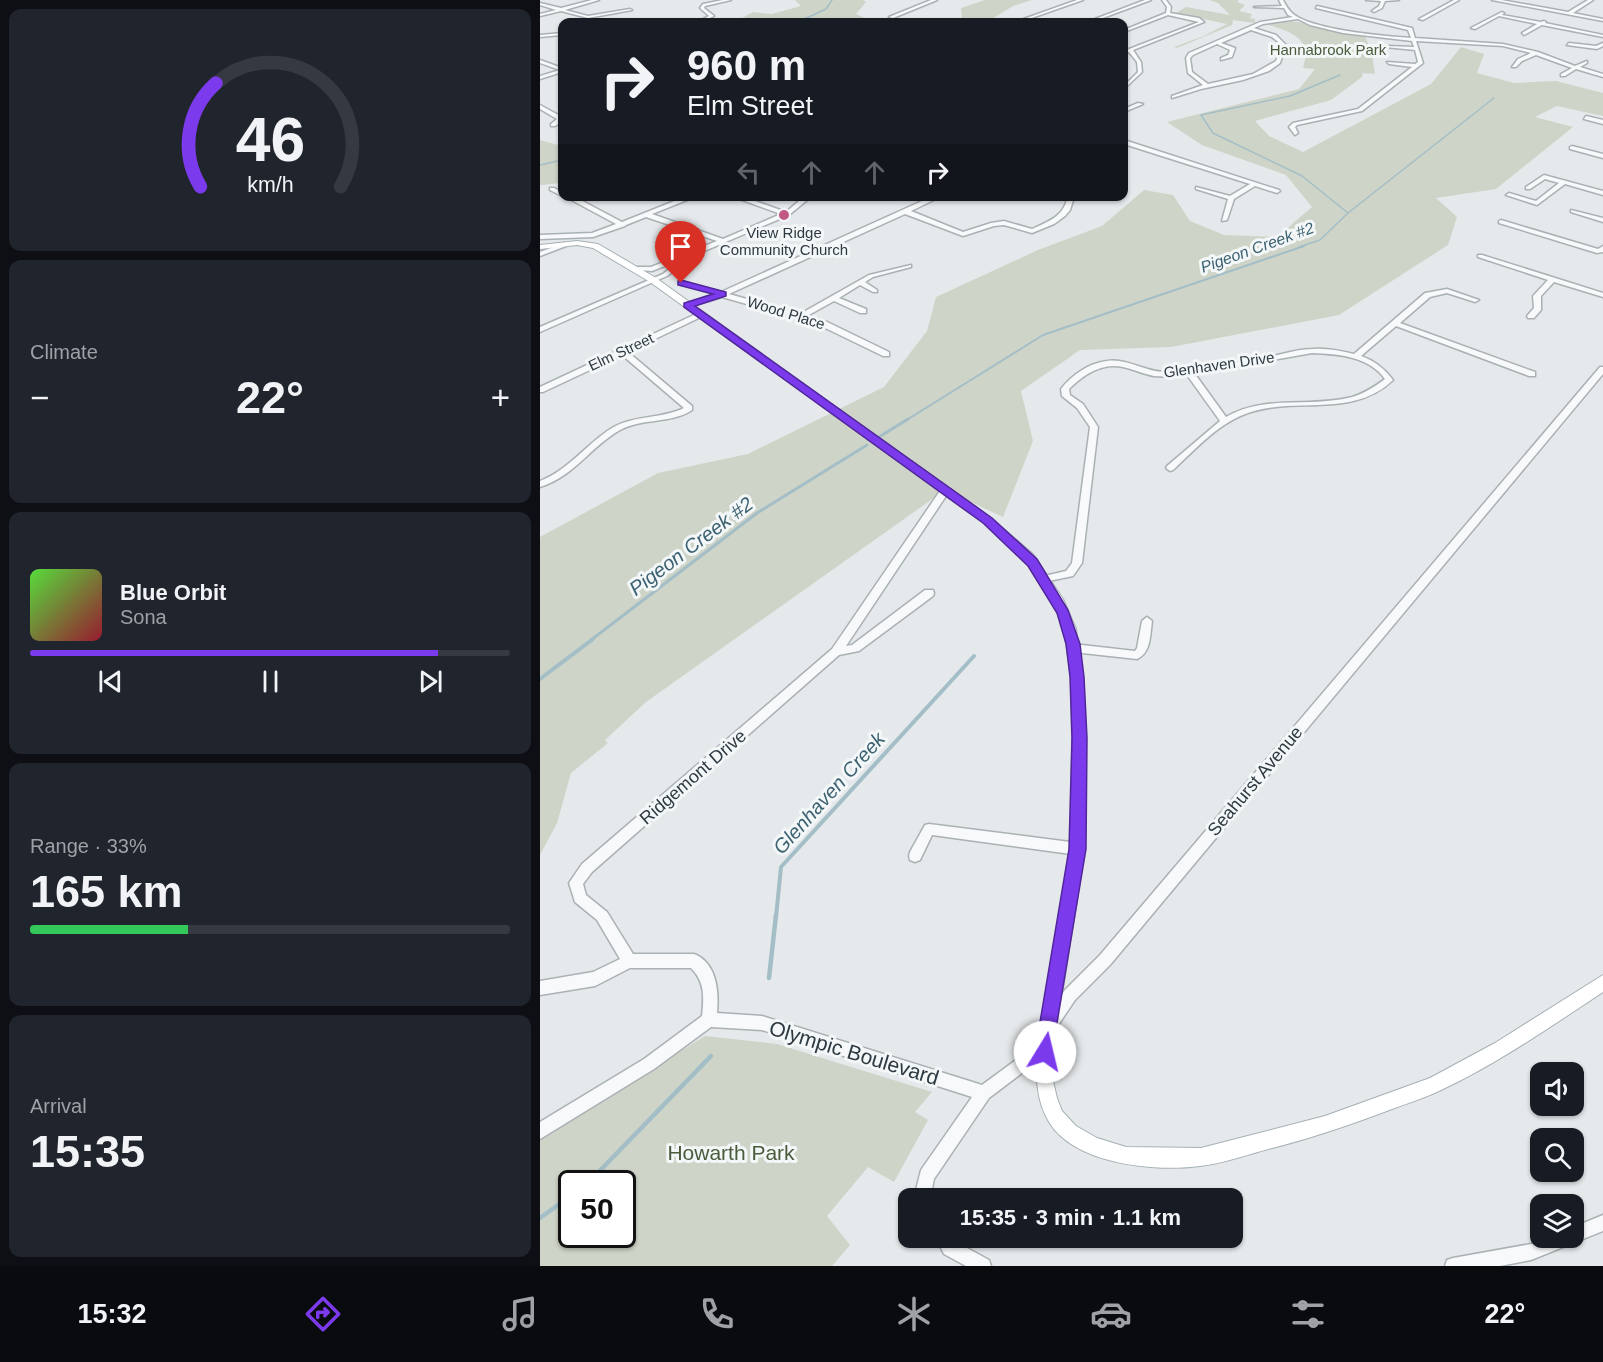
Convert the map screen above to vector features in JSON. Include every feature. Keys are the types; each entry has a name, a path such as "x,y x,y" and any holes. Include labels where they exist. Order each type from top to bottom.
{"main road":[{"path":"540,247 564,244 595,246 636,268 1010,539 1029,557 1044,579 1063,613 1073,648 1079,738 1078,849 1049,1026 1044,1081 1056,1117 1070,1132 1093,1146 1126,1156 1165,1158 1201,1157 1325,1125 1434,1085 1501,1049 1603,983"}],"street":[{"path":"540,15 597,0"},
{"path":"708,18 712,16 702,8 704,5 729,0"},
{"path":"758,0 770,2"},
{"path":"891,17 935,0"},
{"path":"1029,18 1081,0"},
{"path":"1100,18 1149,0"},
{"path":"1164,0 1170,10 1168,14"},
{"path":"1281,0 1283,7"},
{"path":"1368,0 1383,2 1396,0"},
{"path":"1421,19 1457,0"},
{"path":"1494,0 1603,22"},
{"path":"1473,28 1526,0"},
{"path":"1569,14 1591,0"},
{"path":"1374,11 1381,7 1383,2"},
{"path":"540,4 588,17 630,10"},
{"path":"1256,7 1283,7 1298,18 1327,28 1416,41 1485,43 1537,53 1575,69 1603,76"},
{"path":"1295,133 1292,127 1295,124 1360,110 1394,81 1417,66 1420,57 1410,28 1317,7"},
{"path":"1334,17 1343,13"},
{"path":"1128,29 1168,14 1202,22 1128,51"},
{"path":"1498,15 1603,36"},
{"path":"1206,85 1190,73 1188,58 1262,23 1298,18"},
{"path":"1524,34 1550,19"},
{"path":"1370,26 1381,21"},
{"path":"1174,97 1206,85 1262,73 1278,63 1284,45 1274,36 1250,28"},
{"path":"540,36 558,34"},
{"path":"1217,43 1233,49 1230,56 1223,59"},
{"path":"1569,44 1597,48 1603,44"},
{"path":"1387,47 1417,49"},
{"path":"1128,84 1140,72 1140,62 1131,51"},
{"path":"1514,66 1520,60 1537,53"},
{"path":"540,61 558,68"},
{"path":"1563,75 1586,62"},
{"path":"1389,63 1417,66"},
{"path":"540,78 558,71"},
{"path":"1128,109 1140,104"},
{"path":"540,107 558,117"},
{"path":"1586,118 1603,122"},
{"path":"553,125 558,122"},
{"path":"1128,143 1277,191"},
{"path":"1572,147 1603,156"},
{"path":"1528,188 1544,177 1603,193"},
{"path":"1509,195 1537,203 1564,182"},
{"path":"1224,220 1232,198 1254,184"},
{"path":"1198,188 1232,198"},
{"path":"552,189 558,192"},
{"path":"575,201 623,225"},
{"path":"540,237 593,235 682,201"},
{"path":"749,201 787,214"},
{"path":"636,268 652,269 697,252 787,214 803,201"},
{"path":"688,305 723,294 929,201"},
{"path":"907,212 965,234 993,224 1004,223 1032,231 1064,215 1070,207 1071,201"},
{"path":"1573,211 1603,220"},
{"path":"648,215 722,241"},
{"path":"1501,222 1599,252 1603,248"},
{"path":"540,254 564,244"},
{"path":"540,330 676,269 697,252"},
{"path":"1480,256 1603,295"},
{"path":"802,316 836,299 859,282 880,273 909,266"},
{"path":"1531,316 1538,308 1537,296 1553,279"},
{"path":"859,282 876,291"},
{"name":"Wood Place","path":"681,283 802,316 886,354"},
{"path":"1355,357 1428,295 1438,291 1457,292 1475,300"},
{"path":"836,299 863,311"},
{"name":"Elm Street","path":"540,390 701,315"},
{"path":"1396,324 1532,374"},
{"path":"540,484 567,472 611,431 643,418 679,413 688,408 622,351"},
{"name":"Glenhaven Drive","path":"1044,579 1069,574 1077,563 1094,427 1080,406 1066,396 1065,389 1071,382 1104,364 1117,363 1145,373 1189,372 1312,351 1330,351 1355,357 1386,374 1389,380 1380,388 1365,395 1323,405 1250,409 1225,422"},
{"name":"Seahurst Avenue","path":"924,1188 927,1176 984,1093 1025,1062 1070,995 1105,960 1603,369"},
{"path":"1170,468 1225,422 1189,372"},
{"name":"Ridgemont Drive","path":"628,961 602,916 580,898 576,884 587,868 836,652 945,490"},
{"path":"836,652 855,648 929,593"},
{"path":"1073,648 1137,655 1142,650 1147,621"},
{"path":"915,856 929,829 1078,849"},
{"path":"540,988 595,979 628,961 694,961 707,973 711,996 709,1020 649,1064 540,1131"},
{"name":"Olympic Boulevard","path":"709,1020 762,1023 984,1093"},
{"path":"1584,1231 1603,1223"},
{"path":"950,1248 982,1266"},
{"path":"1453,1266 1531,1252 1541,1248"}],"green space":[{"path":"795,0 863,0 866,2 856,14 864,18 742,18 753,12 772,14 801,6"},
{"path":"985,0 1032,0 1013,6 994,18 962,18 961,8"},
{"path":"1209,0 1239,0 1237,2 1245,5 1239,11 1252,14 1250,18 1255,19 1255,23 1233,20 1232,25 1177,48 1174,47 1204,36 1227,24 1176,13 1186,7 1230,15 1218,3"},
{"name":"Hannabrook Park","path":"1278,21 1299,22 1365,36 1372,54 1375,74 1363,73 1362,77 1331,100 1255,121 1269,136 1303,152 1431,84 1461,47 1484,54 1477,73 1514,83 1556,81 1603,93 1603,116 1557,106 1535,117 1573,127 1496,189 1436,198 1457,217 1448,245 1339,315 1171,347 1080,350 1021,391 1033,441 1003,517 945,490 646,702 605,740 608,743 571,773 557,823 540,855 540,537 658,473 748,454 884,387 927,331 936,297 1038,250 1102,226 1144,190 1173,195 1190,221 1224,235 1277,237 1312,207 1286,175 1202,145 1167,122 1299,89 1315,69 1303,68 1307,52 1296,36 1266,24"},
{"path":"540,140 558,145 558,183 540,185"},
{"name":"Howarth Park","path":"705,1036 777,1044 932,1092 915,1112 928,1120 894,1182 868,1167 827,1216 850,1245 832,1266 540,1266 540,1139"}],"waterway":[{"path":"807,18 826,9 832,0"},
{"name":"Pigeon Creek #2","path":"1340,75 1290,96 1201,115 1213,133 1302,176 1348,213"},
{"path":"1348,213 1494,98"},
{"path":"540,165 558,161"},
{"name":"Pigeon Creek #2","path":"1299,247 1320,240 1348,213"},
{"name":"Pigeon Creek #2","path":"905,421 1043,335 1304,246"},
{"name":"Pigeon Creek #2","path":"879,437 908,419"},
{"name":"Pigeon Creek #2","path":"591,640 757,513 867,445"},
{"name":"Pigeon Creek #2","path":"540,679 593,639"},
{"name":"Glenhaven Creek","path":"776,917 781,867 974,656"},
{"name":"Glenhaven Creek","path":"769,978 776,915"},
{"name":"Glenhaven Creek","path":"601,1170 711,1056"},
{"name":"Glenhaven Creek","path":"540,1218 558,1205"}],"place":[{"name":"View Ridge Community Church","path":"784,215"}],"route":[{"path":"681,283 723,294 688,305 988,520 1029,557 1057,599 1070,629 1077,677 1078,849 1045,1052"}]}
